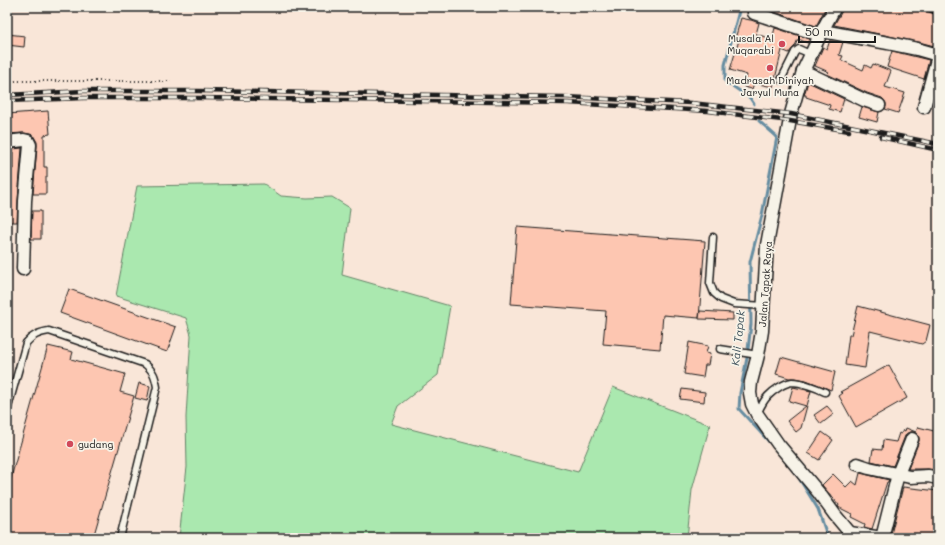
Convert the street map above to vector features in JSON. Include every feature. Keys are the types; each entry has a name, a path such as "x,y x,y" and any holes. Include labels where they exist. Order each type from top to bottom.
{"street":[{"name":"Jalan Tapak Raya","path":"835,7 803,71 791,114 767,245 762,306 762,331 756,354 750,393 752,404 757,414 778,444 819,493 849,535"},
{"path":"754,13 821,33 888,43 917,49 938,56 924,107"},
{"path":"803,71 864,100 879,105"},
{"path":"7,142 24,140 28,141 30,145 25,201 23,270"},
{"path":"849,535 882,538 898,474 912,439"},
{"path":"857,464 868,468 898,474 938,478"}],"lane":[{"path":"781,80 794,52 799,49 812,55"},
{"path":"713,237 710,283 714,293 721,300 734,304 762,306"},
{"path":"7,411 26,343 32,336 41,332 49,331 145,364 152,370 157,387 120,538"},
{"path":"720,349 756,354"},
{"path":"757,414 768,396 775,389 791,382 825,392"}],"path":[{"path":"7,82 171,82"}],"green space":[{"path":"264,184 281,196 307,198 332,197 350,208 342,275 450,306 438,375 398,406 391,424 578,472 613,387 710,425 692,490 687,538 179,538 187,467 186,417 191,335 186,318 116,296 137,186"}],"building":[{"path":"760,7 826,7 816,26"},
{"path":"842,7 912,7 938,15 938,47 834,25 842,11"},
{"path":"741,18 759,23 756,34 772,39 775,28 810,39 808,43 798,39 795,46 789,53 782,50 773,87 754,83 752,89 744,87 747,75 730,70 739,40 735,39"},
{"path":"7,34 25,36 24,47 7,45"},
{"path":"830,40 843,42 839,55 843,56 841,60 863,70 865,65 871,68 873,64 891,71 885,87 905,93 898,113 885,109 886,103 882,98 867,93 827,74 829,72 815,66 823,47 827,49"},
{"path":"892,51 929,60 924,79 887,67"},
{"path":"808,82 844,99 840,112 829,109 830,105 806,97 806,95 804,95"},
{"path":"862,107 879,112 877,122 859,117"},
{"path":"48,111 50,134 44,135 44,167 47,167 46,194 33,194 37,142 33,135 30,134 7,134 7,114"},
{"path":"22,148 17,222 9,222 9,169 13,169 13,149"},
{"path":"32,211 41,211 41,239 31,239"},
{"path":"517,227 705,241 699,318 663,315 660,349 603,344 606,311 511,304"},
{"path":"69,289 176,327 167,352 60,313"},
{"path":"858,306 930,325 926,341 922,344 870,331 865,368 845,365 849,335 851,335"},
{"path":"700,311 733,313 733,320 699,319"},
{"path":"689,342 708,346 706,353 710,354 708,365 705,365 703,377 684,374"},
{"name":"gudang","path":"48,346 73,352 71,359 125,374 120,392 134,396 93,538 7,538 7,492"},
{"path":"781,357 835,372 831,390 806,380 789,378 776,374"},
{"path":"889,365 907,398 856,427 839,396 843,393 840,392"},
{"path":"139,383 150,386 147,401 135,398"},
{"path":"793,387 811,391 801,428 796,432 787,421 806,406 789,401"},
{"path":"682,389 705,392 704,402 680,399"},
{"path":"827,406 834,414 821,424 814,415"},
{"path":"918,427 938,432 938,470 908,469 919,441 918,435 914,432 907,433 905,436 893,466 871,461 873,449 882,450 883,440 896,442 899,433 901,434 903,430 905,431 906,428 916,432"},
{"path":"822,432 833,440 819,460 808,453"},
{"path":"860,473 889,480 887,482 872,529 864,527 865,524 851,517 852,514 838,507 839,505 822,485 833,474 846,487 852,481 857,485"},
{"path":"903,487 938,491 938,538 891,534"}],"waterway":[{"name":"Kali Tapak","path":"740,7 725,65 725,81 750,98 754,104"},
{"name":"Kali Tapak","path":"759,121 777,137 762,215 750,262 751,324 747,358 740,393 739,409 772,445"},
{"name":"Kali Tapak","path":"797,475 818,509 828,538"}],"railway":[{"path":"7,95 84,91 198,91 565,97 691,103 791,114 938,144"},
{"path":"7,101 84,98 197,98 568,103 708,111 790,121 849,131"},
{"path":"881,137 938,150"}],"place":[{"name":"Musala Al Muqarabi","path":"782,44"},
{"name":"Madrasah Diniyah Jaryul Muna","path":"770,68"},
{"name":"gudang","path":"70,444"}]}
